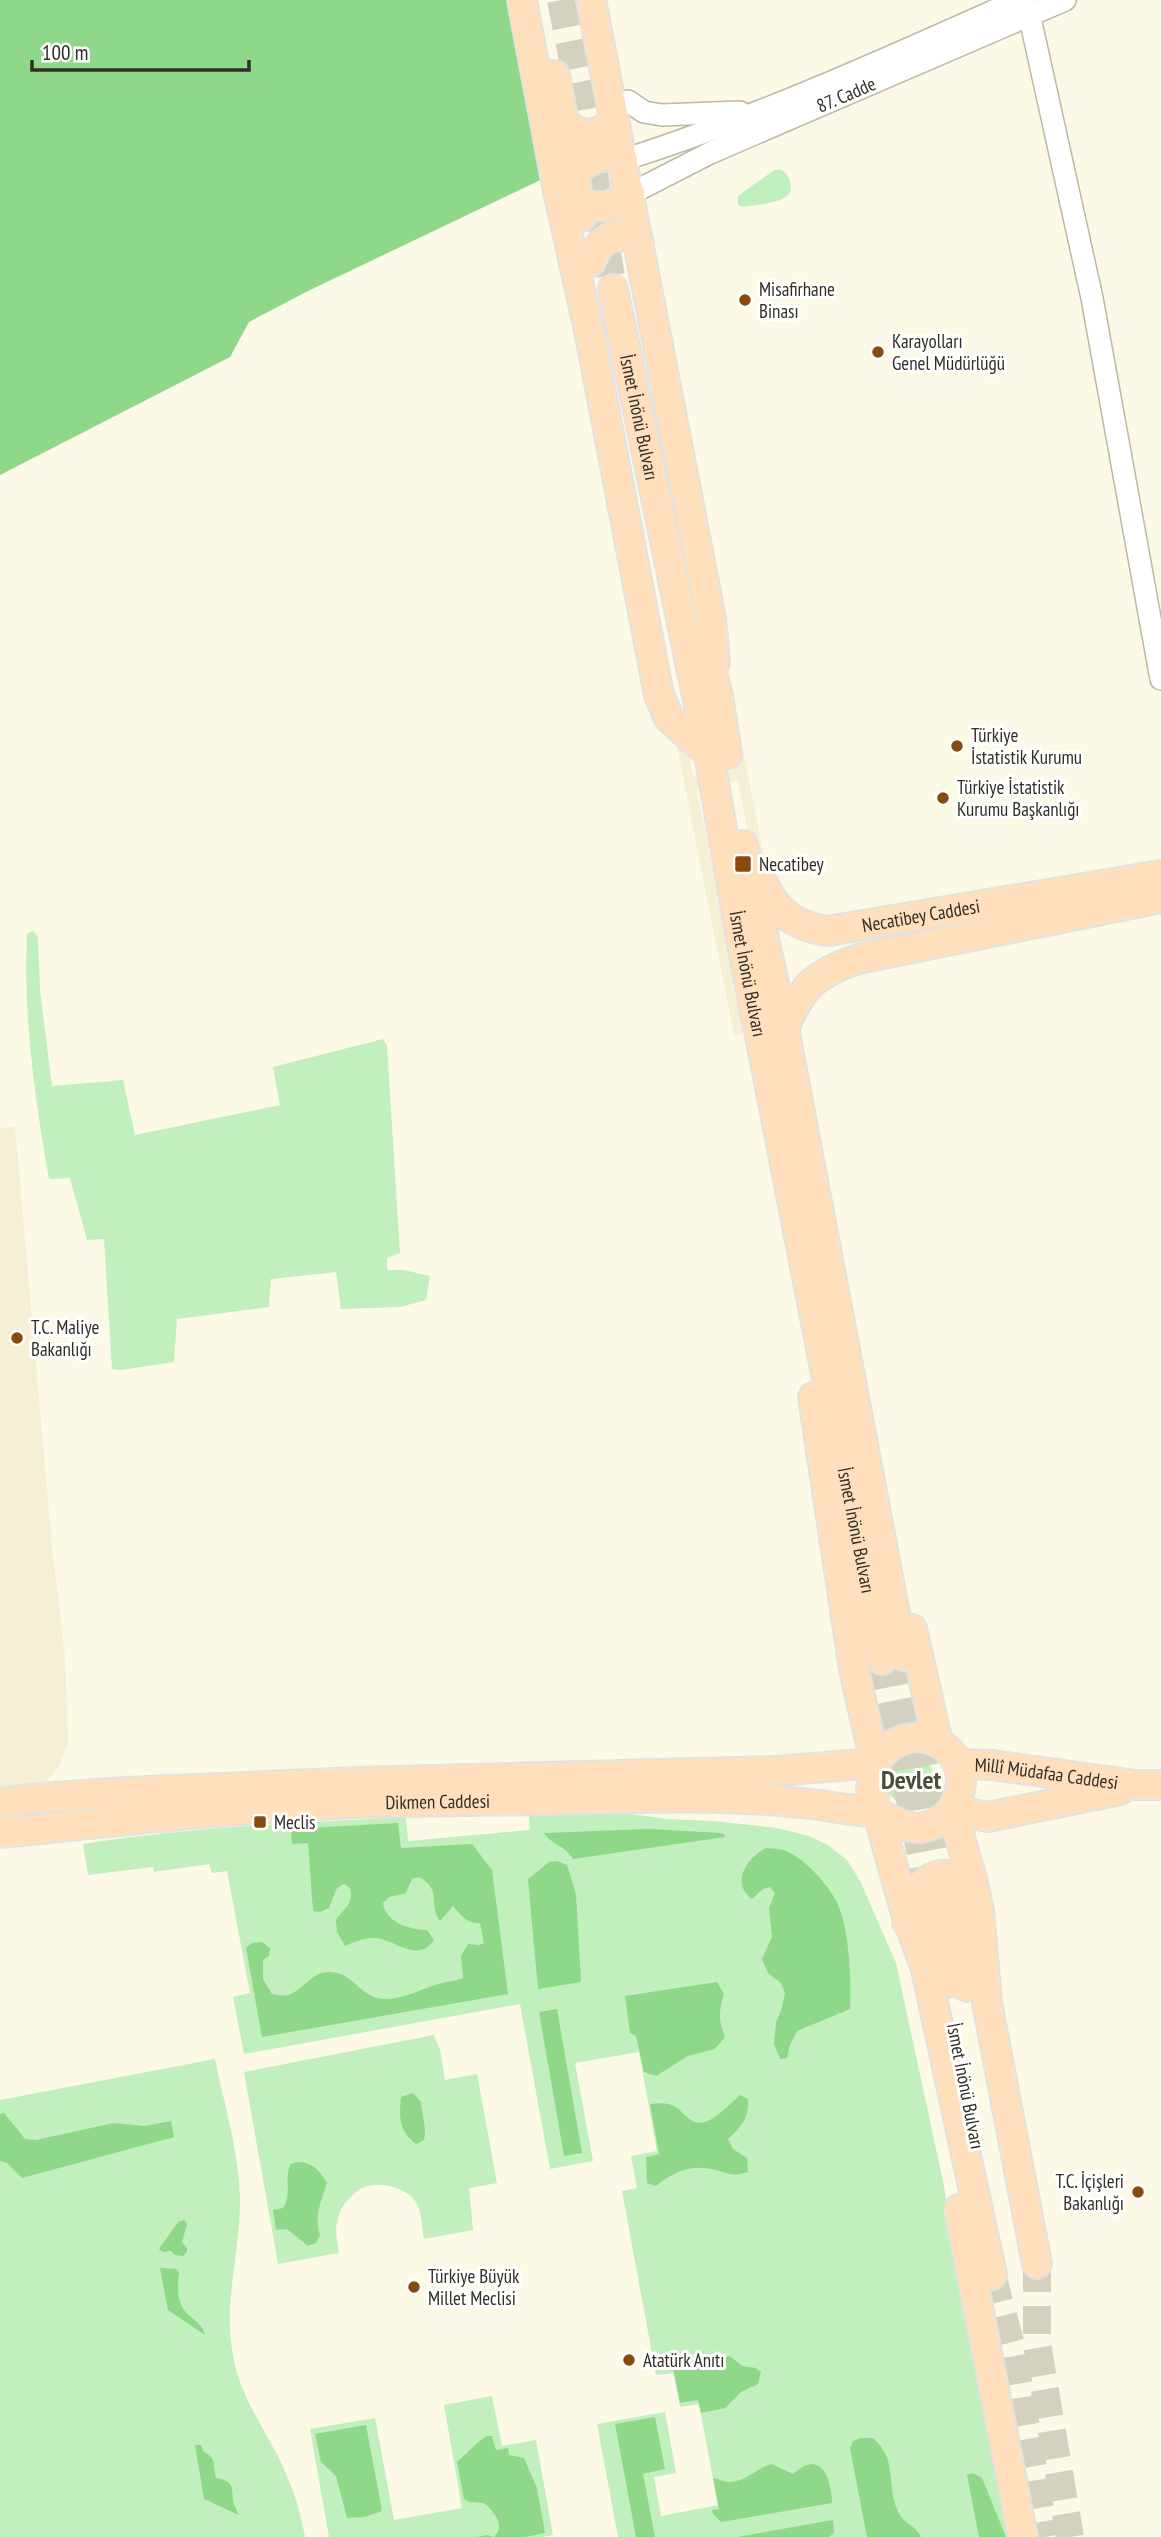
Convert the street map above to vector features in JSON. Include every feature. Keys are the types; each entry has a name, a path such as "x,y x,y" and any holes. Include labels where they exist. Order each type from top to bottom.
{"main road":[{"path":"522,0 659,695 669,718 709,754"},
{"path":"539,0 566,124 591,262 673,647 708,697"},
{"path":"591,0 621,112 723,618 726,643 708,697"},
{"path":"607,0 621,112"},
{"path":"566,124 578,133 586,135 599,132 621,112"},
{"path":"575,175 582,166 596,159 630,158"},
{"path":"580,205 607,207 637,190"},
{"path":"637,190 639,243 664,386 711,619 708,697"},
{"path":"591,262 598,245 612,237 621,235 639,243"},
{"name":"İsmet İnönü Bulvarı","path":"621,288 708,697 784,1028 803,1195"},
{"name":"İsmet İnönü Bulvarı","path":"708,697 709,754 743,949 803,1195 893,1658"},
{"name":"Necatibey Caddesi","path":"738,823 761,879 778,909 805,926 821,930 841,930 1161,875"},
{"name":"Necatibey Caddesi","path":"784,1028 796,1000 811,983 831,968 858,959 1161,898"},
{"path":"803,1195 854,1319 917,1653 938,1743"},
{"path":"803,1195 803,1338 854,1670 874,1763 871,1789 906,1917 926,1969 1013,2270"},
{"path":"874,1763 882,1752 900,1740 925,1738 950,1752 958,1764 961,1779 960,1793 952,1810 945,1818 932,1825 906,1827 878,1814"},
{"name":"Dikmen Caddesi","path":"0,1804 27,1799 126,1792 359,1782 777,1771 874,1763"},
{"name":"Millî Müdafaa Caddesi","path":"958,1764 992,1765 1149,1785"},
{"name":"Millî Müdafaa Caddesi","path":"952,1810 988,1817 1149,1785"},
{"name":"Dikmen Caddesi","path":"0,1833 358,1803 740,1799 800,1802 878,1814"},
{"path":"952,1810 979,1911 1013,2270"},
{"path":"979,1911 967,1886 953,1876 942,1875 932,1877 919,1888 906,1917 912,1974 1023,2537"},
{"name":"İsmet İnönü Bulvarı","path":"940,1898 1013,2270"}],"street":[{"name":"87. Cadde","path":"630,158 745,118 1025,5 1065,0"},
{"path":"1025,5 1090,289 1161,679"},
{"name":"87. Cadde","path":"637,190 1025,5"},
{"path":"621,112 662,115 743,112 773,105"}],"shaded area":[{"path":"737,719 797,1024 778,985 737,993 745,1033 734,1035 674,731 684,729 693,776 736,768 727,720","holes":["738,781 757,877 716,885 697,789","728,897 748,977 734,979 719,898"]},
{"name":"T.C. Maliye Bakanlığı","path":"15,1126 52,1546 65,1657 68,1744 59,1766 42,1787 0,1804 0,1129"}],"green space":[{"path":"0,0 522,0 555,173 249,322 230,357 0,475"},
{"path":"781,169 791,184 788,195 764,204 743,207 738,205 738,196 774,170"},
{"path":"33,931 38,937 40,990 52,1086 123,1080 135,1135 280,1105 273,1067 383,1039 387,1046 400,1253 387,1258 387,1270 404,1270 430,1276 426,1300 400,1307 341,1309 336,1272 271,1279 269,1307 177,1319 174,1362 112,1369 104,1239 87,1240 70,1178 49,1179 35,1088 27,996 27,934"},
{"path":"909,1754 927,1761 934,1779 927,1797 909,1804 891,1797 884,1779 891,1761"},
{"path":"528,1800 667,1819 777,1828 809,1836 828,1845 847,1860 861,1883 896,1963 944,2186 1010,2537 618,2537 597,2424 665,2412 676,2473 654,2477 661,2516 718,2505 699,2404 680,2407 674,2373 656,2375 622,2191 637,2188 631,2156 657,2151 639,2052 575,2063 593,2161 550,2169 520,2004 244,2054 233,1997 250,1993 227,1871 212,1873 209,1864 154,1872 153,1867 88,1875 83,1844 204,1830 406,1817 408,1841 530,1830"},
{"path":"398,1823 401,1848 472,1844 492,1870 508,1994 262,2037 246,1948 252,1943 262,1942 270,1948 269,1956 263,1960 263,1979 275,1995 288,1995 317,1975 329,1972 342,1974 370,1995 387,1999 463,1978 461,1956 468,1944 484,1943 480,1923 468,1920 453,1906 440,1921 431,1887 419,1877 412,1879 406,1893 389,1897 383,1903 388,1915 399,1924 427,1930 434,1940 422,1950 410,1950 374,1938 345,1946 337,1932 336,1920 351,1898 350,1888 344,1884 337,1888 329,1908 320,1912 313,1911 308,1843 292,1844 291,1829"},
{"path":"649,1829 720,1833 725,1837 573,1859 544,1833"},
{"path":"766,1848 781,1849 799,1858 816,1873 830,1891 843,1919 849,1958 850,2009 797,2031 787,2058 780,2059 774,2044 776,2022 785,1993 781,1983 768,1973 762,1959 772,1937 769,1908 775,1893 770,1887 763,1889 752,1899 742,1886 747,1864"},
{"path":"557,1861 567,1865 576,1894 581,1982 538,1989 528,1879 549,1862"},
{"path":"717,1982 724,1994 720,2016 725,2037 715,2049 688,2056 656,2076 644,2072 636,2036 630,2033 625,1996"},
{"path":"557,2009 582,2153 564,2156 539,2012"},
{"path":"434,2035 440,2050 445,2080 477,2074 497,2183 469,2188 473,2230 424,2239 418,2206 414,2199 392,2187 367,2186 353,2194 340,2211 336,2229 339,2253 278,2264 244,2072"},
{"path":"215,2059 239,2184 239,2220 230,2316 233,2355 247,2398 281,2461 291,2486 305,2537 0,2537 0,2100"},
{"path":"413,2093 421,2102 425,2131 424,2140 416,2144 406,2134 400,2118 401,2097"},
{"path":"740,2095 748,2099 746,2116 741,2126 728,2139 733,2149 747,2158 748,2172 734,2175 706,2168 691,2168 670,2176 656,2186 647,2183 646,2157 659,2154 650,2104 671,2105 700,2123 714,2118"},
{"path":"4,2113 25,2139 36,2140 114,2123 144,2126 171,2121 174,2137 22,2178 7,2163 0,2161 0,2114"},
{"path":"298,2162 315,2168 327,2183 318,2215 320,2235 316,2243 308,2246 287,2229 276,2230 273,2210 283,2208 286,2203 289,2169 291,2164"},
{"path":"184,2220 187,2224 182,2242 187,2252 183,2256 159,2249 178,2222"},
{"path":"160,2268 176,2269 179,2272 178,2290 181,2304 201,2326 205,2335 168,2310"},
{"path":"730,2356 742,2366 756,2368 761,2372 758,2384 741,2392 725,2408 701,2413 698,2400 680,2403 673,2369 686,2363"},
{"path":"492,2396 502,2446 536,2440 553,2535 329,2537 310,2429 375,2418 394,2520 462,2508 444,2405"},
{"path":"655,2417 665,2469 643,2474 655,2537 636,2537 615,2424"},
{"path":"366,2425 382,2511 365,2517 347,2518 336,2476 321,2462 315,2434"},
{"path":"487,2436 492,2436 496,2450 508,2448 509,2455 524,2458 537,2488 545,2533 525,2537 494,2537 499,2523 491,2510 484,2503 464,2499 457,2462"},
{"path":"873,2438 881,2446 889,2463 897,2509 921,2537 867,2537 850,2448 853,2441"},
{"path":"195,2445 201,2445 204,2452 211,2457 216,2478 228,2482 232,2487 234,2504 239,2515 204,2499"},
{"path":"772,2464 793,2474 807,2465 814,2464 819,2467 827,2477 832,2503 721,2522 713,2514 712,2510 719,2509 713,2478 736,2481"},
{"path":"973,2473 982,2478 1006,2537 979,2537 967,2475"},
{"path":"833,2520 834,2533 829,2537 737,2537"}],"tunnel":[{"path":"561,0 583,109 613,289"},
{"path":"903,1656 949,1897"},
{"path":"882,1660 930,1900"},
{"path":"1037,2264 1037,2344 1070,2537"},
{"path":"992,2275 1013,2353 1045,2537"}],"place":[{"name":"Misafirhane Binası","path":"745,300"},
{"name":"Karayolları Genel Müdürlüğü","path":"878,352"},
{"name":"Türkiye İstatistik Kurumu","path":"957,746"},
{"name":"Türkiye İstatistik Kurumu Başkanlığı","path":"943,798"},
{"name":"Necatibey","path":"743,864"},
{"name":"T.C. Maliye Bakanlığı","path":"17,1338"},
{"name":"Meclis","path":"260,1822"},
{"name":"T.C. İçişleri Bakanlığı","path":"1138,2192"},
{"name":"Türkiye Büyük Millet Meclisi","path":"414,2287"},
{"name":"Atatürk Anıtı","path":"629,2360"}],"district":[{"name":"Devlet","path":"911,1780"}]}
